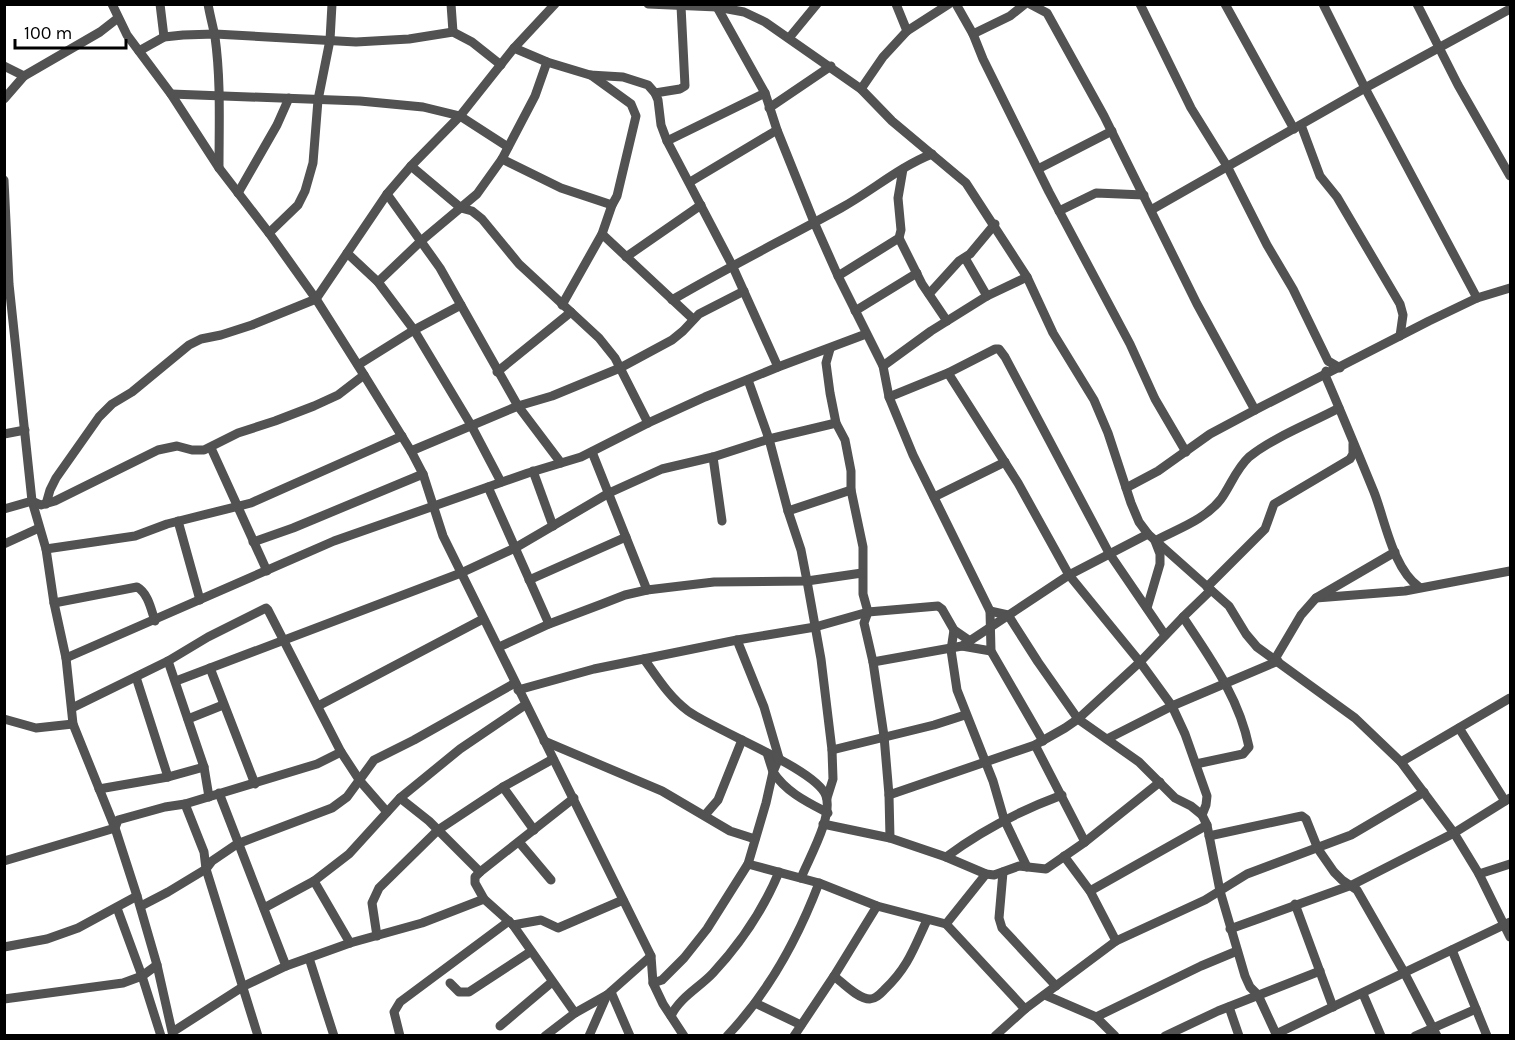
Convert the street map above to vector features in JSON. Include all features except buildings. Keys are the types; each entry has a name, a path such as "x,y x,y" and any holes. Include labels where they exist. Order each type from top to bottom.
{"street":[{"path":"112,4 139,51 171,94 219,168 316,298 411,451 423,474 443,536 651,956 653,983 663,1004 684,1035"},
{"path":"160,4 164,37"},
{"path":"208,4 215,34 219,96 219,168"},
{"path":"269,233 298,205 305,191 312,163 318,100 330,40 332,4"},
{"path":"451,4 453,32"},
{"path":"46,504 56,478 99,417 112,404 132,392 189,345 201,339 252,325 316,298 387,194 460,116 514,48 555,4"},
{"path":"648,4 717,7 744,12 765,22 861,89 892,121 966,183 995,224 1027,277 1053,333 1094,400 1139,522 1152,538 1229,606 1257,647 1355,718 1401,762 1454,833 1508,923 1510,937"},
{"path":"789,38 817,4"},
{"path":"896,4 907,31"},
{"path":"861,89 883,57 907,31 949,4"},
{"path":"956,4 973,34 983,59 1059,211 1125,334 1155,399 1186,452"},
{"path":"973,34 1010,16 1028,4 1047,9 1112,131 1197,304 1255,410"},
{"path":"1140,4 1191,108 1227,166 1267,245 1293,289 1328,362 1340,368"},
{"path":"1226,4 1297,127 1320,176 1337,197 1400,304 1403,315 1400,336"},
{"path":"1323,4 1477,298"},
{"path":"1417,4 1458,85 1510,176"},
{"path":"655,93 685,86 681,6"},
{"path":"717,7 765,93 777,130 814,222 883,366 889,397 913,455 990,611 991,651 1039,743 1085,842"},
{"path":"1151,210 1439,46 1510,9"},
{"path":"4,99 24,76 100,32 118,18"},
{"path":"139,51 164,37 215,34 356,42 409,39 453,32 472,42 501,65"},
{"path":"514,48 547,62 590,75 623,77 644,83 655,93 661,125 667,141 732,265 778,367"},
{"path":"378,282 421,241 477,194 502,159 535,96 547,62"},
{"path":"4,66 24,76"},
{"path":"769,108 831,66"},
{"path":"562,305 602,234 617,196 636,113 631,104 590,75"},
{"path":"667,141 765,93"},
{"path":"171,94 400,104 460,116 508,147"},
{"path":"238,193 278,125 289,98"},
{"path":"690,182 777,130"},
{"path":"1038,169 1112,131"},
{"path":"917,160 918,143"},
{"path":"672,300 732,265 841,208 917,160 932,154"},
{"path":"502,159 561,188 612,206"},
{"path":"411,166 461,208 472,211 482,219 519,264 604,343 620,368 648,423"},
{"path":"838,276 899,238 902,230 898,198 903,169"},
{"path":"4,180 9,332 25,430 32,501 46,549 54,603 66,658 73,724 115,828 141,906 174,1034 244,986 286,966 350,943 422,923 484,899"},
{"path":"1059,211 1096,193 1144,195"},
{"path":"387,194 440,268 518,406 561,463"},
{"path":"626,257 701,205"},
{"path":"929,294 951,268 965,258 995,224"},
{"path":"602,234 693,319"},
{"path":"899,238 929,294 947,321"},
{"path":"347,253 378,282 414,330 471,425 501,482"},
{"path":"965,258 987,296"},
{"path":"855,311 917,273"},
{"path":"883,366 987,296 1027,277"},
{"path":"1126,488 1158,471 1210,435 1255,410 1477,298 1510,288"},
{"path":"411,451 518,406 552,396 620,368 672,340 693,319 710,307 744,291"},
{"path":"358,365 414,330 461,305"},
{"path":"497,372 571,312"},
{"path":"66,658 366,529 592,452 648,423 778,367 866,334"},
{"path":"830,349 826,363 836,423 845,440 851,471 851,490 863,548 863,594 868,612 864,623 873,662 884,736 890,838"},
{"path":"889,397 948,373 995,349 1002,352 1109,553 1165,635"},
{"path":"818,352 826,363"},
{"path":"1328,362 1325,375 1395,552 1408,576 1419,587"},
{"path":"948,373 1005,462 1069,575 1140,662 1172,706 1207,796 1202,814"},
{"path":"4,509 32,501 41,505 46,504 169,446 192,450 211,448 238,433 276,421 338,395 364,375"},
{"path":"748,380 769,439 795,530 807,581 826,694 833,779 827,798 828,813 801,878"},
{"path":"873,662 951,650 966,644 1069,575 1109,553 1152,538 1200,517 1220,500 1236,471 1251,455 1339,408"},
{"path":"176,681 461,573 515,548 609,492 662,469 836,423"},
{"path":"4,434 25,430"},
{"path":"46,549 135,536 178,521 238,506 271,495 402,436"},
{"path":"889,795 1039,743 1078,719 1140,662 1265,529 1274,504 1350,459 1353,454 1352,439"},
{"path":"211,448 267,571"},
{"path":"592,452 647,590"},
{"path":"713,457 722,521"},
{"path":"934,497 1005,462"},
{"path":"533,471 554,526"},
{"path":"253,542 293,528 423,474"},
{"path":"488,487 549,624"},
{"path":"788,511 851,490"},
{"path":"178,521 200,600"},
{"path":"4,544 39,528"},
{"path":"529,580 626,537"},
{"path":"1147,609 1160,564 1160,554 1152,538"},
{"path":"1107,739 1172,706 1227,685 1276,660 1301,615 1316,598 1395,552"},
{"path":"1316,598 1388,592 1510,571"},
{"path":"498,647 549,624 625,595 647,590 714,582 807,581 862,573"},
{"path":"54,603 138,586 146,596 155,621"},
{"path":"141,906 206,869 212,861 237,844 332,808 347,797 374,760 516,686 737,640 815,627 868,612 938,606 966,644 991,651"},
{"path":"72,708 168,661 263,608 268,610 285,640 341,752 360,781 387,812"},
{"path":"990,611 1008,615 1078,719 1139,762 1175,798 1202,814 1207,825 1220,891 1237,951 1250,987 1258,995 1277,1035 1508,923"},
{"path":"1182,617 1227,685 1239,709 1249,747 1243,753 1196,764"},
{"path":"318,706 483,619"},
{"path":"954,630 951,650 957,690 985,761 1004,819 1027,867"},
{"path":"653,983 662,980 684,958 707,929 748,864 773,772 779,758 764,707 737,640"},
{"path":"644,659 670,694 686,709 701,719 779,758 821,786 827,798"},
{"path":"168,661 204,767 208,797"},
{"path":"210,668 255,784"},
{"path":"136,676 168,777"},
{"path":"1401,762 1510,698"},
{"path":"188,719 223,705"},
{"path":"264,908 314,880 349,854 400,798 460,749 525,705"},
{"path":"831,750 934,725 965,715"},
{"path":"4,720 36,728 73,724"},
{"path":"1230,928 1352,885 1454,833 1508,800 1459,728"},
{"path":"705,815 718,800 742,740"},
{"path":"544,741 652,787 730,831 755,839"},
{"path":"115,828 118,820 255,784 317,764 341,752"},
{"path":"767,753 773,772 783,785 828,813"},
{"path":"377,936 372,903 380,888 438,830 503,787 553,759"},
{"path":"99,789 168,777 204,767"},
{"path":"823,824 890,838 994,875 1019,866 1046,868 1085,842 1160,782"},
{"path":"503,787 534,830"},
{"path":"995,1035 1116,941 1220,891 1247,874 1351,836 1424,792"},
{"path":"219,793 286,966"},
{"path":"946,857 970,839 1004,819 1062,795"},
{"path":"400,798 438,830 480,872"},
{"path":"574,798 480,872 474,881 484,899 511,923 575,1013"},
{"path":"185,804 204,852 206,869 258,1035"},
{"path":"1209,836 1302,816 1306,819 1318,849 1334,872 1357,890 1435,1032"},
{"path":"1090,891 1207,825"},
{"path":"4,861 115,828"},
{"path":"519,842 551,880"},
{"path":"1064,856 1090,891 1116,941"},
{"path":"748,864 819,883 877,906 946,924 1025,1010"},
{"path":"1479,874 1510,864"},
{"path":"672,1016 675,1007 715,971 738,941 763,906 779,872"},
{"path":"1003,872 999,909 1002,928 1056,986"},
{"path":"946,924 986,874"},
{"path":"314,880 350,943"},
{"path":"727,1035 755,1003 798,931 819,883"},
{"path":"4,947 57,936 91,923 137,896"},
{"path":"400,1035 394,1012 400,1002 511,923 536,920 558,928 623,900"},
{"path":"1295,904 1333,1007"},
{"path":"794,1035 877,906"},
{"path":"117,908 161,1035"},
{"path":"834,976 863,997 872,999 878,996 907,964 927,920"},
{"path":"1452,950 1487,1035"},
{"path":"1096,1017 1237,951"},
{"path":"450,983 459,992 469,992 530,952"},
{"path":"545,1035 575,1013 609,993 651,956"},
{"path":"309,958 334,1035"},
{"path":"4,999 123,983 142,976 157,965"},
{"path":"1165,1035 1188,1030 1229,1007 1320,970"},
{"path":"500,1026 552,982"},
{"path":"589,1035 609,993"},
{"path":"609,993 630,1035"},
{"path":"1363,994 1381,1035"},
{"path":"1045,995 1096,1017 1115,1035"},
{"path":"755,1003 801,1025"},
{"path":"1229,1007 1239,1035"},
{"path":"1415,1035 1435,1032 1476,1009"}]}
